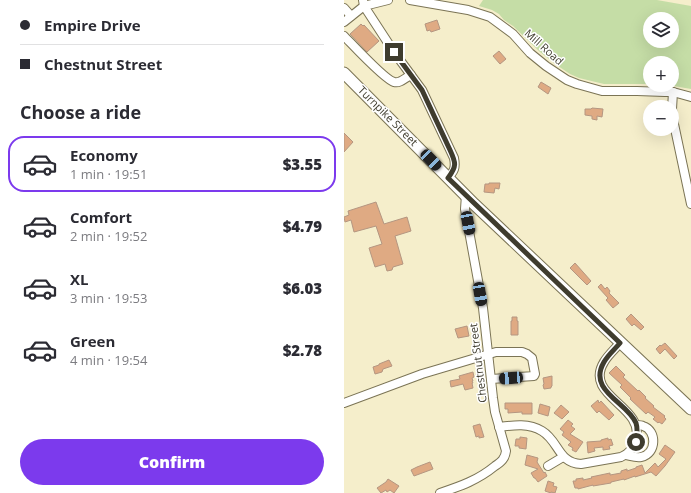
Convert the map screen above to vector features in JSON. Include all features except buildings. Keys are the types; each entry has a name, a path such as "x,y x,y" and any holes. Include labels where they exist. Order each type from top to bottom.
{"highway":[{"name":"Turnpike Street","path":"344,72 491,220 691,410"}],"street":[{"path":"344,22 352,16 363,3 388,0"},
{"name":"Mill Road","path":"410,0 424,1 468,10 490,17 513,34 530,53 546,66 562,77 577,84 602,91 643,91"},
{"path":"363,3 394,52 422,90 454,158 455,166 453,172 448,178"},
{"path":"344,8 352,16"},
{"path":"344,36 394,83 399,82 411,74"},
{"path":"673,92 672,109 674,124 691,204"},
{"name":"Mill Road","path":"673,92 691,97"},
{"name":"Chestnut Street","path":"440,493 469,483 478,478 502,461 506,456 506,451 495,412 483,308 465,209 466,195"},
{"path":"620,343 604,360 601,366 600,378 604,389 632,418 636,425 638,432 636,442 626,455"},
{"path":"344,403 422,374 496,352 522,352 532,358 535,374 534,376 491,380"},
{"path":"499,427 516,425 529,426 541,430 554,442 563,457 572,463 581,464 626,455 641,457 646,455 651,451 653,446 652,435 648,429 643,426 636,425"},
{"path":"548,466 563,457"}],"green space":[{"path":"483,0 657,0 691,6 691,89 679,87 679,56 643,56 643,84 604,84 579,78 558,66 540,52 513,26 492,10 479,6"}],"route":[{"path":"394,52 422,90 454,158 455,166 453,172 448,178 620,343 604,360 601,366 600,378 604,389 635,422 638,432 636,442"}]}
